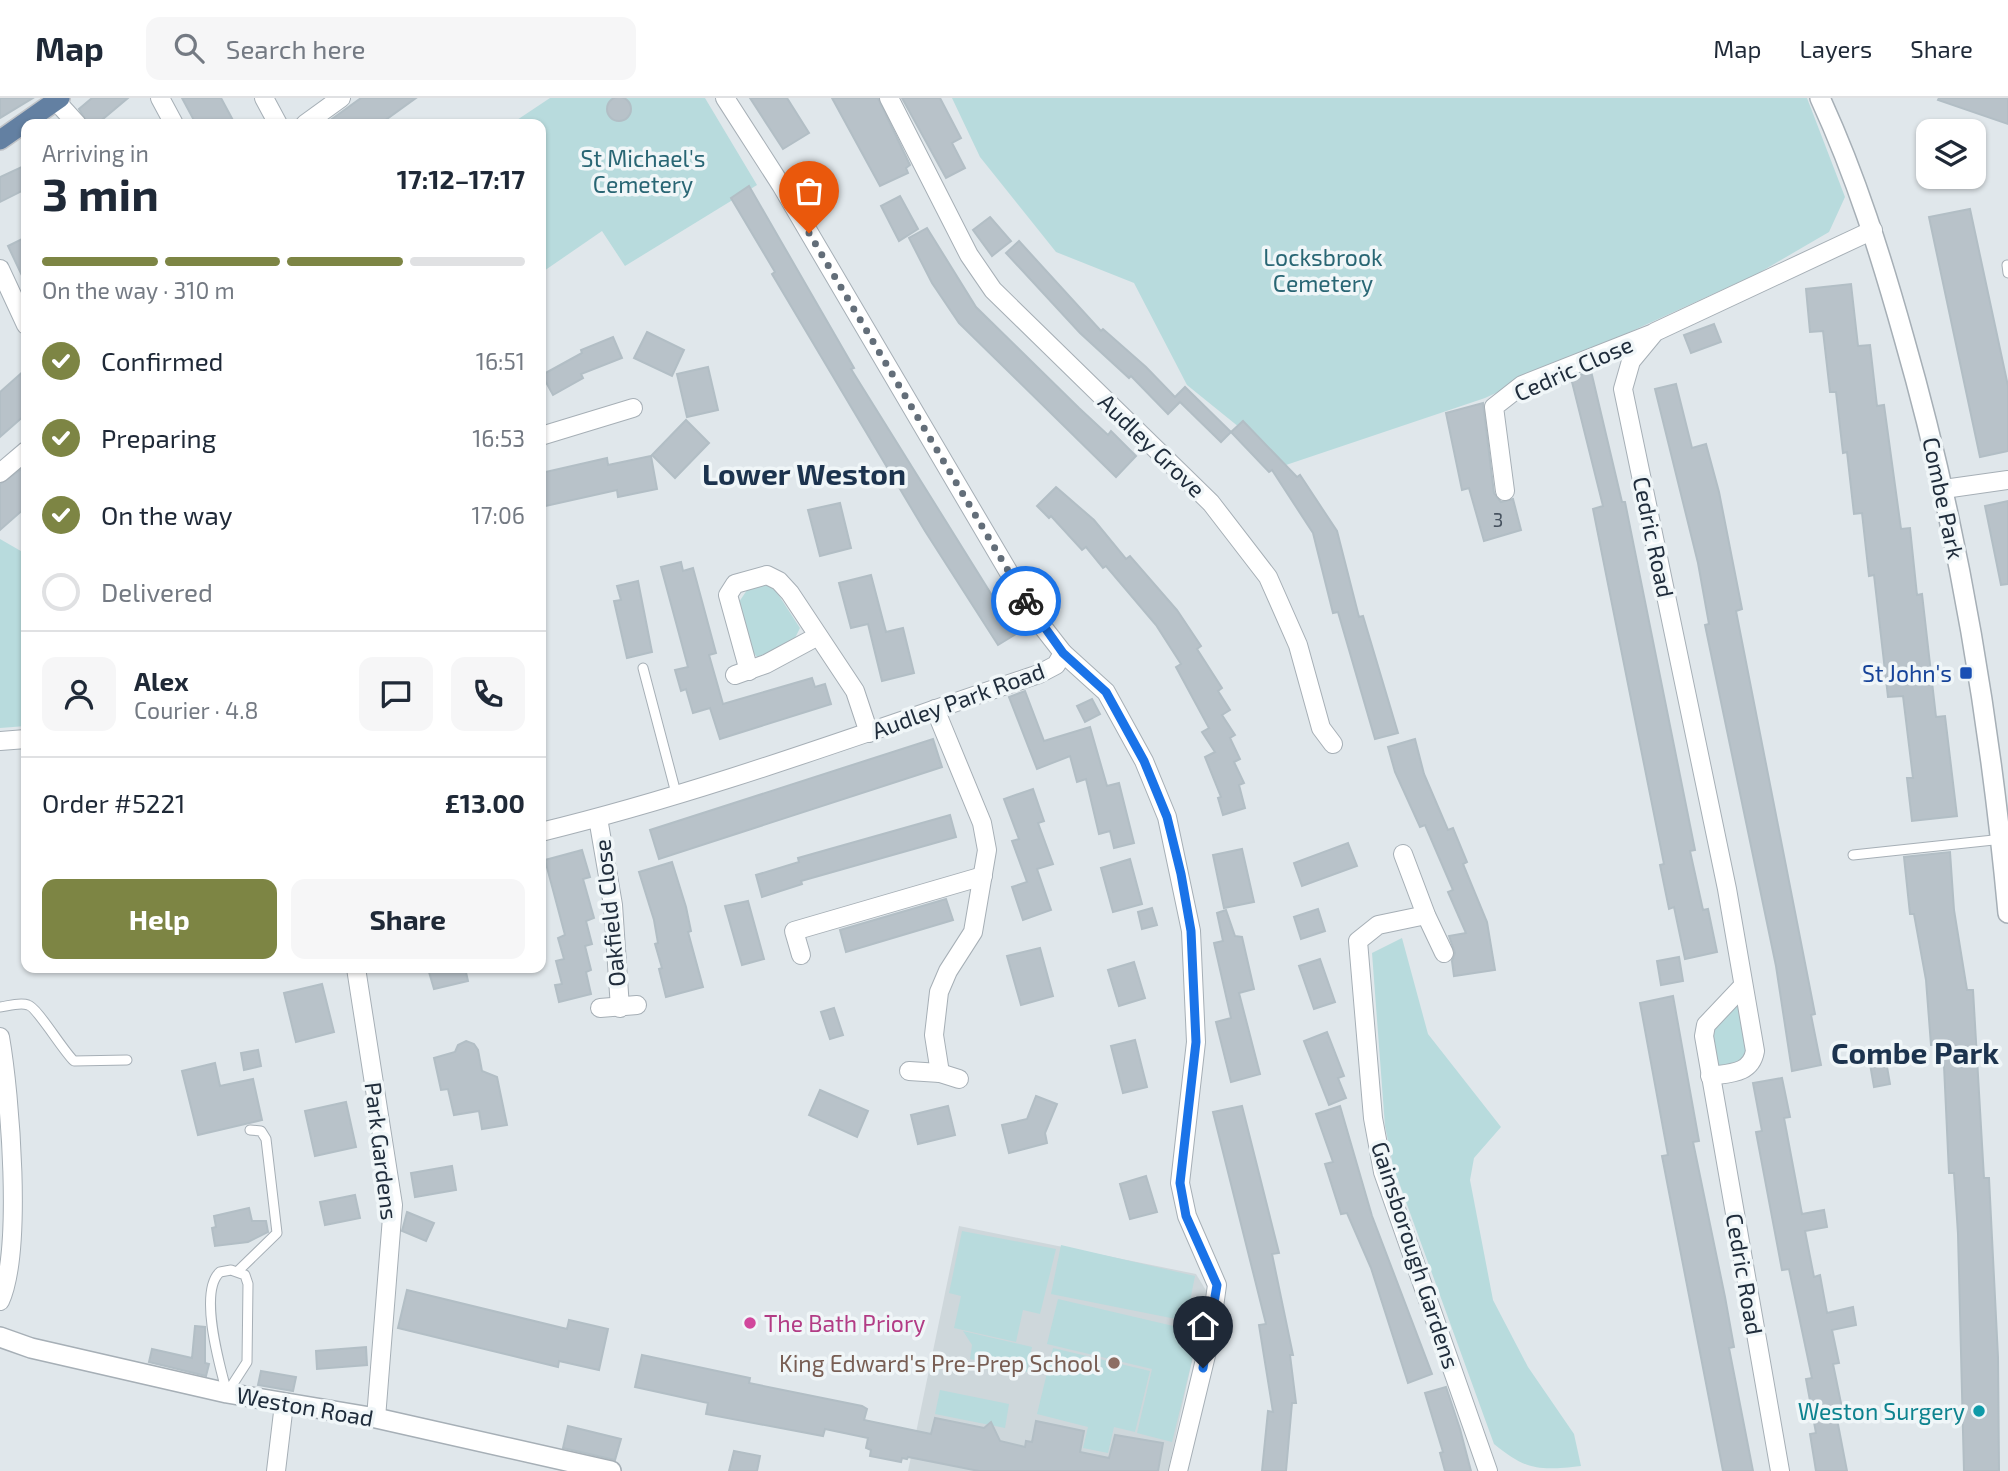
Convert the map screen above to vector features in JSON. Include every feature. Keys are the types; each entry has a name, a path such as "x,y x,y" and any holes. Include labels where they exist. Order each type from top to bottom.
{"main road":[{"path":"30,119 58,100"},
{"path":"0,139 21,125"}],"street":[{"path":"160,98 171,119"},
{"path":"264,98 275,119"},
{"path":"312,119 341,98"},
{"path":"725,98 781,185 1035,617 1063,653"},
{"name":"Audley Grove","path":"889,98 969,255 993,290 1211,503 1268,577 1298,645 1321,728 1333,744"},
{"name":"Combe Park","path":"1820,98 1873,230 1944,489 1968,614 2005,839 2008,913"},
{"path":"58,100 73,119"},
{"name":"Cedric Road","path":"1710,1076 1742,1071 1753,1061 1755,1051 1727,889 1651,519 1625,409 1623,389 1631,362 1655,332 1873,230"},
{"path":"0,269 21,314"},
{"name":"Cedric Close","path":"1505,491 1494,407 1522,385 1655,332"},
{"path":"546,434 633,408"},
{"path":"0,473 21,455"},
{"path":"1944,489 2008,480"},
{"path":"818,636 742,673 728,595 735,584 767,575 779,581 818,636 855,691 869,733"},
{"name":"Audley Park Road","path":"546,831 598,818 869,733 1039,674 1056,665 1063,653 1106,692 1144,761 1167,817 1191,931 1196,1042 1180,1183 1186,1216 1217,1285 1209,1343 1178,1471"},
{"path":"935,709 982,823 987,850 973,932 948,971 939,992 934,1035 940,1073"},
{"path":"0,741 21,739"},
{"name":"Oakfield Close","path":"598,818 628,1006 600,1008"},
{"path":"1403,854 1444,953"},
{"path":"801,955 794,931 983,876"},
{"name":"Gainsborough Gardens","path":"1426,915 1378,925 1358,942 1373,1118 1383,1172 1488,1471"},
{"name":"Park Gardens","path":"357,973 393,1205 376,1418"},
{"name":"Cedric Road","path":"1742,987 1706,1025 1704,1036 1780,1471"},
{"path":"0,1037 9,1127 11,1222 11,1267 0,1301"},
{"path":"909,1071 940,1073 960,1079"},
{"name":"Weston Road","path":"0,1337 31,1348 227,1393 376,1418 611,1471"},
{"path":"276,1471 284,1404"}],"lane":[{"path":"643,668 676,793"},
{"path":"1853,855 2005,839"},
{"path":"0,1007 27,1004 36,1009 43,1023 74,1061 127,1060"},
{"path":"227,1393 213,1330 211,1285 220,1272 239,1271 278,1233 266,1139 261,1131 250,1130"},
{"path":"227,1393 245,1368 248,1354 248,1284 239,1271"}],"shaded area":[{"path":"959,1226 1196,1274 1207,1292 1168,1471 908,1471"}],"green space":[{"name":"St Michael's Cemetery","path":"550,98 705,98 757,185 625,266 602,231 546,270 546,119 518,119"},
{"name":"Locksbrook Cemetery","path":"952,98 1807,98 1845,197 1829,232 1757,274 1485,398 1286,465 1187,385 1134,283 1056,252 980,157"},
{"path":"0,539 21,551 21,726 0,728"},
{"path":"769,586 776,591 800,628 795,638 758,658 750,649 737,605 747,590"},
{"path":"1402,938 1428,1034 1501,1127 1474,1158 1470,1180 1493,1300 1528,1367 1574,1434 1581,1466 1533,1467 1515,1459 1494,1444 1393,1166 1385,1126 1372,953"},
{"path":"1732,1007 1740,1007 1750,1053 1742,1065 1720,1068 1715,1061 1713,1029"},
{"path":"962,1231 1056,1249 1040,1314 1023,1310 1016,1342 954,1328 961,1296 949,1293"},
{"path":"1061,1245 1195,1276 1186,1321 1051,1294"},
{"path":"1058,1299 1199,1332 1172,1442 1137,1433 1152,1369 1047,1344"},
{"path":"963,1331 1032,1347 1027,1372 970,1359 972,1345"},
{"path":"1053,1348 1150,1371 1135,1432 1114,1427 1108,1453 1083,1448 1088,1427 1037,1414"},
{"path":"940,1390 1009,1404 1005,1428 935,1414"}],"building":[{"path":"619,97 628,100 631,109 628,118 619,121 610,118 607,109 610,100"},
{"path":"0,98 33,98 0,118"},
{"path":"92,98 128,98 103,119 85,119 79,109"},
{"path":"182,98 221,98 232,119 193,119"},
{"path":"361,98 416,98 387,119 332,119"},
{"path":"750,98 787,98 809,133 783,149"},
{"path":"832,98 878,98 910,165 906,168 908,173 880,186"},
{"path":"902,98 940,98 961,138 952,143 965,168 946,178"},
{"path":"2008,98 2008,124 1938,100"},
{"path":"21,167 21,192 0,202 0,177"},
{"path":"749,186 854,368 851,369 1016,634 998,645 925,531 772,274 775,272 731,198"},
{"path":"900,196 918,229 899,241 881,206"},
{"path":"1970,209 2008,386 2008,451 1980,457 1929,217"},
{"path":"990,217 1011,241 992,256 973,230"},
{"path":"927,228 976,307 1079,408 1108,435 1111,431 1136,456 1116,477 959,323 932,283 909,238"},
{"path":"21,240 21,273 8,246"},
{"path":"1019,241 1101,331 1103,329 1146,367 1175,397 1185,387 1231,432 1221,442 1180,402 1168,414 1131,376 1129,378 1080,333 1006,253"},
{"path":"1851,284 1858,346 1870,345 1877,406 1884,405 1901,529 1910,528 1917,595 1922,594 1936,717 1945,716 1957,816 1912,821 1907,778 1913,778 1903,696 1888,697 1874,575 1869,576 1862,513 1854,514 1847,452 1843,453 1836,392 1830,392 1823,331 1810,332 1806,289"},
{"path":"1714,324 1721,342 1691,353 1684,335"},
{"path":"647,332 684,350 672,376 634,358"},
{"path":"613,337 622,358 581,374 583,378 553,395 546,382 546,373 582,353 581,350"},
{"path":"708,367 718,410 687,417 677,374"},
{"path":"1591,371 1622,502 1625,502 1695,850 1690,851 1703,910 1708,909 1717,952 1685,959 1674,907 1669,909 1660,865 1664,864 1593,509 1603,506 1571,378"},
{"path":"21,373 21,418 0,437 0,392"},
{"path":"1676,384 1692,448 1706,444 1719,492 1742,609 1736,611 1815,1014 1811,1015 1821,1065 1792,1071 1776,966 1705,625 1709,624 1698,563 1655,389"},
{"path":"1483,403 1494,493 1501,502 1513,499 1521,530 1484,541 1469,488 1462,490 1446,413"},
{"path":"686,420 709,443 675,478 652,455"},
{"path":"1243,421 1297,477 1300,475 1337,531 1359,617 1363,616 1398,733 1375,739 1338,612 1333,613 1313,533 1272,470 1269,472 1231,432"},
{"path":"651,456 657,489 618,497 617,490 546,506 546,472 607,458 608,465"},
{"path":"21,469 21,511 0,530 0,484"},
{"path":"1056,487 1094,520 1126,559 1130,556 1177,610 1201,646 1197,649 1222,688 1218,691 1230,710 1222,715 1235,735 1230,738 1240,759 1234,762 1244,783 1239,785 1245,808 1223,815 1218,798 1221,797 1205,757 1215,752 1202,732 1209,728 1176,667 1181,664 1156,625 1106,566 1103,568 1086,547 1082,550 1051,516 1049,518 1037,506"},
{"path":"2008,501 2008,584 2001,585 1985,506"},
{"path":"840,503 851,548 820,556 808,510"},
{"path":"681,562 683,571 693,568 716,653 709,655 723,704 812,678 815,687 825,684 831,704 720,739 710,708 693,713 686,689 681,691 675,670 688,667 661,567"},
{"path":"871,575 886,632 903,628 914,673 882,681 868,624 851,628 839,583"},
{"path":"638,581 652,652 627,658 614,601 621,600 617,586"},
{"path":"1025,691 1044,741 1090,727 1107,786 1119,783 1134,843 1114,848 1110,831 1099,834 1086,779 1077,782 1070,756 1037,769 1009,697"},
{"path":"1092,699 1100,714 1085,722 1077,706"},
{"path":"933,739 942,767 659,859 650,830"},
{"path":"1415,739 1424,774 1448,830 1453,828 1467,862 1463,864 1487,922 1495,970 1454,976 1452,961 1455,953 1449,936 1466,933 1448,892 1453,890 1425,825 1420,827 1395,772 1388,747"},
{"path":"1033,789 1044,821 1038,823 1053,864 1037,869 1051,910 1023,920 1012,887 1027,882 1012,841 1019,839 1004,799"},
{"path":"950,815 956,837 801,881 802,884 762,897 756,875 799,862 798,858"},
{"path":"1348,843 1357,866 1302,886 1294,863"},
{"path":"1242,849 1254,902 1224,908 1213,855"},
{"path":"582,850 590,877 583,879 594,918 586,921 592,944 585,946 591,970 586,972 591,994 559,1002 555,985 562,984 556,961 564,959 558,938 565,935 546,860"},
{"path":"1950,852 1954,910 1967,990 1973,990 1984,1178 1989,1178 1998,1357 1999,1471 1964,1471 1958,1234 1954,1173 1949,1173 1943,1044 1931,1045 1926,980 1914,914 1910,914 1904,857"},
{"path":"1130,859 1142,904 1113,912 1101,868"},
{"path":"672,862 686,907 691,931 688,932 703,987 666,997 655,944 658,943 654,920 639,872"},
{"path":"946,899 953,920 846,952 840,930"},
{"path":"748,901 764,959 742,965 725,906"},
{"path":"1152,908 1157,925 1142,929 1138,912"},
{"path":"1318,909 1325,931 1301,939 1294,917"},
{"path":"1226,910 1235,936 1242,937 1254,989 1239,993 1260,1074 1231,1082 1216,1022 1231,1018 1214,943 1223,941 1217,913"},
{"path":"1040,948 1053,996 1021,1005 1007,956"},
{"path":"1679,957 1683,981 1661,985 1657,961"},
{"path":"1320,959 1335,1002 1314,1009 1299,966"},
{"path":"1134,962 1145,998 1119,1006 1108,970"},
{"path":"429,973 466,973 468,981 434,989"},
{"path":"322,984 334,1032 296,1042 284,993"},
{"path":"1673,996 1699,1141 1693,1142 1725,1297 1734,1347 1729,1348 1753,1471 1723,1471 1662,1156 1668,1155 1640,1003"},
{"path":"834,1008 843,1035 830,1039 821,1012"},
{"path":"1327,1032 1344,1076 1338,1078 1346,1098 1329,1105 1304,1041"},
{"path":"1135,1040 1147,1087 1123,1093 1111,1046"},
{"path":"466,1041 474,1044 478,1050 482,1071 497,1077 507,1125 482,1129 479,1111 454,1115 448,1089 441,1090 434,1058 455,1052 458,1045"},
{"path":"258,1050 261,1066 244,1070 241,1053"},
{"path":"1886,1061 1890,1084 1874,1087 1870,1064"},
{"path":"215,1063 220,1086 253,1079 262,1120 198,1135 182,1071"},
{"path":"1782,1078 1790,1117 1784,1118 1802,1214 1824,1210 1827,1227 1805,1231 1814,1277 1820,1275 1827,1313 1853,1307 1856,1325 1832,1330 1839,1363 1833,1364 1843,1413 1836,1414 1847,1471 1816,1471 1810,1434 1816,1433 1806,1379 1812,1378 1789,1269 1782,1270 1756,1132 1762,1131 1753,1083"},
{"path":"820,1090 868,1111 857,1137 809,1115"},
{"path":"1036,1096 1057,1104 1045,1133 1047,1143 1009,1153 1002,1125 1027,1119"},
{"path":"346,1102 356,1147 315,1156 305,1111"},
{"path":"948,1106 955,1135 918,1144 911,1115"},
{"path":"1242,1106 1279,1253 1272,1254 1293,1355 1290,1355 1296,1403 1292,1403 1286,1471 1262,1471 1268,1411 1273,1412 1259,1325 1266,1324 1213,1112"},
{"path":"1340,1106 1372,1216 1432,1374 1408,1383 1371,1268 1347,1213 1341,1214 1325,1164 1333,1162 1316,1114"},
{"path":"452,1166 456,1190 415,1197 411,1173"},
{"path":"1146,1176 1157,1212 1130,1219 1120,1184"},
{"path":"355,1195 360,1218 325,1225 320,1202"},
{"path":"249,1208 252,1221 266,1221 268,1232 248,1242 215,1246 212,1228 216,1227 214,1216"},
{"path":"407,1212 434,1223 426,1241 402,1231"},
{"path":"407,1290 567,1329 569,1320 608,1329 599,1370 559,1361 558,1367 398,1328"},
{"path":"195,1326 205,1327 205,1363 209,1364 206,1376 149,1362 152,1349 192,1358"},
{"path":"366,1347 367,1365 317,1369 316,1351"},
{"path":"642,1355 750,1378 749,1383 862,1406 867,1409 864,1420 931,1434 935,1418 984,1428 991,1422 1000,1441 1025,1447 1026,1441 1032,1442 1036,1421 1084,1431 1080,1452 1109,1458 1115,1435 1163,1443 1158,1471 979,1471 908,1457 902,1458 901,1462 870,1456 871,1450 866,1448 868,1438 825,1429 823,1436 706,1414 708,1403 635,1387"},
{"path":"261,1371 296,1377 293,1391 258,1385"},
{"path":"1446,1387 1471,1471 1445,1471 1440,1453 1443,1452 1425,1393"},
{"path":"568,1426 621,1439 615,1460 563,1448"},
{"path":"734,1451 760,1456 757,1471 729,1471"}],"way so far":[{"path":"809,233 1026,601"}],"place":[{"name":"St John's","path":"1966,673"},
{"name":"The Bath Priory","path":"750,1323"},
{"name":"King Edward's Pre-Prep School","path":"1114,1363"},
{"name":"Weston Surgery","path":"1979,1411"}],"district":[{"name":"Lower Weston","path":"804,473"},
{"name":"Combe Park","path":"1915,1052"}],"route":[{"path":"1026,601 1063,653 1106,692 1144,761 1167,817 1181,874 1191,931 1196,1042 1180,1183 1186,1216 1217,1285 1203,1368"}]}
